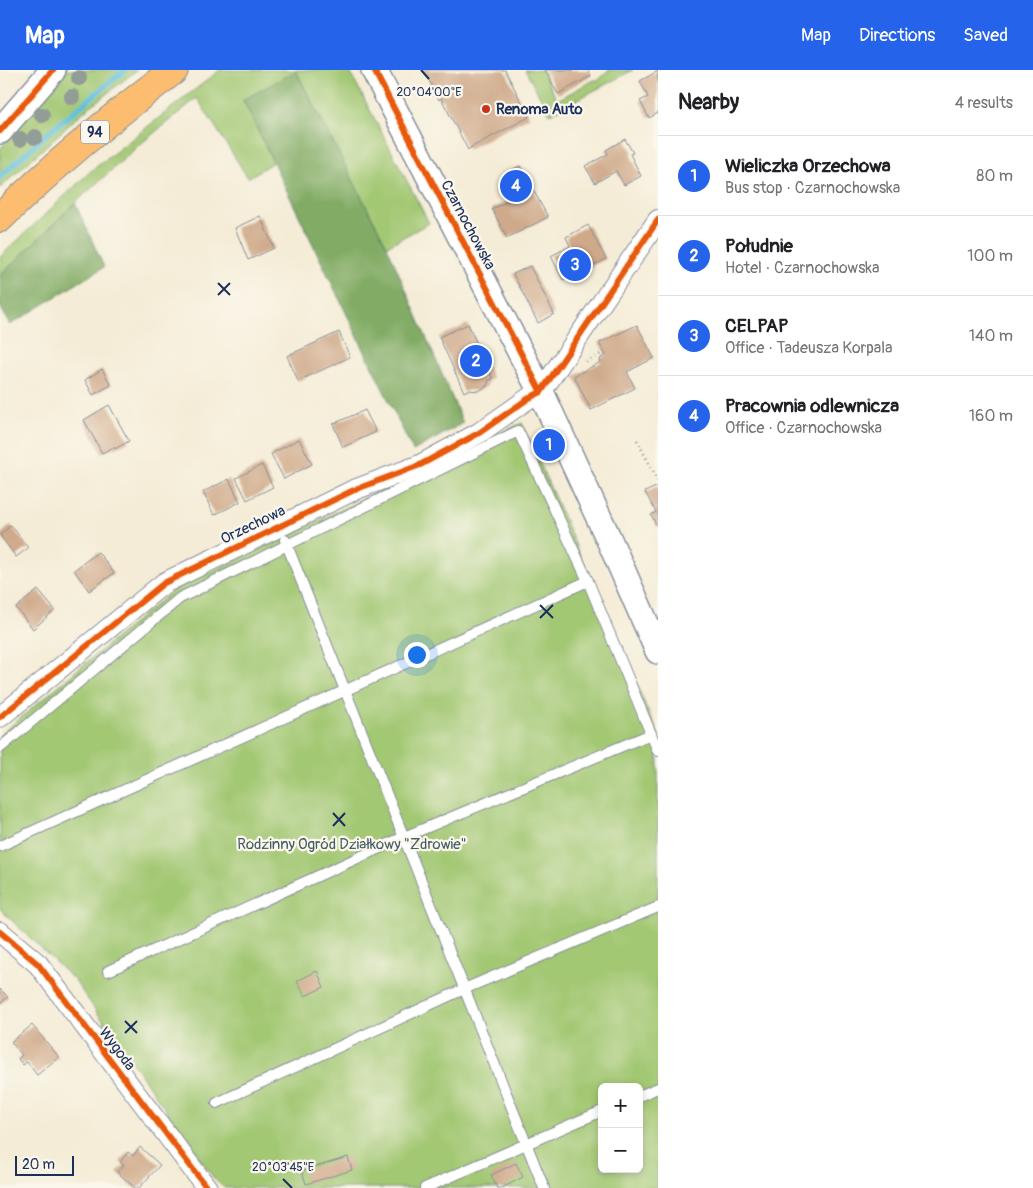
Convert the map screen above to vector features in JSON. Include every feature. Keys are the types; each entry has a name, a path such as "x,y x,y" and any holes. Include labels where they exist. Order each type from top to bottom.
{"main road":[{"name":"94","path":"0,218 117,113 174,70"}],"street":[{"path":"0,131 53,70"},
{"name":"Czarnochowska","path":"374,70 541,392 658,651"},
{"path":"541,392 658,220"},
{"name":"Orzechowa","path":"0,717 164,583 354,490 420,465 479,433 529,398 541,392"},
{"name":"Wygoda","path":"0,932 38,964 207,1188"}],"lane":[{"path":"0,748 180,598 286,542 518,430 588,582 658,751"},
{"path":"286,542 544,1188"},
{"path":"0,846 588,582"},
{"path":"108,971 404,837 651,734"},
{"path":"217,1103 464,989 658,907"},
{"path":"643,1094 658,1088"},
{"path":"425,1188 598,1113"}],"path":[{"path":"636,440 658,481"}],"green space":[{"path":"66,70 137,70 82,113 0,188 0,149"},
{"path":"220,70 349,70 429,223 387,246 296,71 243,100 273,162 248,178 197,98 138,146 75,203 0,276 0,257 91,171"},
{"path":"525,70 542,70 557,100 594,80 599,80 608,70 633,70 550,114"},
{"path":"296,71 387,246 463,423 413,451 243,100"},
{"path":"75,203 104,267 10,325 0,306 0,276"},
{"name":"Rodzinny Ogród Działkowy \"Zdrowie\"","path":"522,423 658,734 658,1188 224,1188 213,1177 75,981 0,909 0,735 173,590"}],"building":[{"name":"Renoma Auto","path":"424,70 505,70 529,117 468,150"},
{"path":"545,70 588,70 591,76 558,94"},
{"path":"658,71 658,113 649,118 640,101 648,97 640,81"},
{"path":"625,139 633,153 630,154 641,176 624,185 616,171 595,183 585,166 608,154 606,150"},
{"path":"520,166 548,217 507,238 492,209 512,199 502,175"},
{"path":"260,216 274,248 248,260 235,228"},
{"path":"588,225 606,259 563,280 551,256 570,246 566,237"},
{"path":"530,266 554,314 538,323 513,274"},
{"path":"468,324 493,379 489,380 487,386 479,391 468,390 464,392 439,337"},
{"path":"637,325 654,358 627,372 635,388 591,410 574,376 601,362 600,359 606,355 599,343"},
{"path":"339,332 350,357 298,381 287,356"},
{"path":"102,369 111,385 93,395 85,380"},
{"path":"109,405 129,441 115,449 114,447 102,453 84,420"},
{"path":"365,410 376,432 343,447 333,424"},
{"path":"299,439 312,464 284,479 271,454"},
{"path":"262,465 273,487 247,500 236,478"},
{"path":"229,479 240,502 214,515 203,492"},
{"path":"658,486 658,528 651,515 656,512 645,492"},
{"path":"11,525 28,548 16,557 0,535"},
{"path":"98,552 114,573 89,591 74,570"},
{"path":"38,590 55,610 33,629 16,608"},
{"path":"317,971 324,987 305,996 297,981"},
{"path":"0,989 8,997 0,1004"},
{"path":"32,1025 59,1057 37,1075 27,1062 23,1065 18,1059 22,1055 11,1042"},
{"path":"140,1147 160,1165 139,1188 135,1188 117,1172 124,1165 120,1162 128,1152 133,1156"},
{"path":"348,1157 352,1170 306,1184 302,1171"},
{"path":"516,1163 523,1177 502,1188 497,1188 491,1175"}],"waterway":[{"path":"0,177 49,132 125,70"}],"cycle path":[{"path":"0,131 53,70"},
{"path":"374,70 541,392"},
{"path":"0,717 164,583 354,490 420,465 479,433 529,398 541,392 658,220"},
{"path":"0,932 38,964 207,1188"}],"place":[{"name":"Renoma Auto","path":"486,109"},
{"name":"Pracownia odlewnicza","path":"516,186"},
{"name":"CELPAP","path":"575,265"},
{"name":"Południe","path":"476,361"},
{"name":"Wieliczka Orzechowa","path":"549,445"}]}
